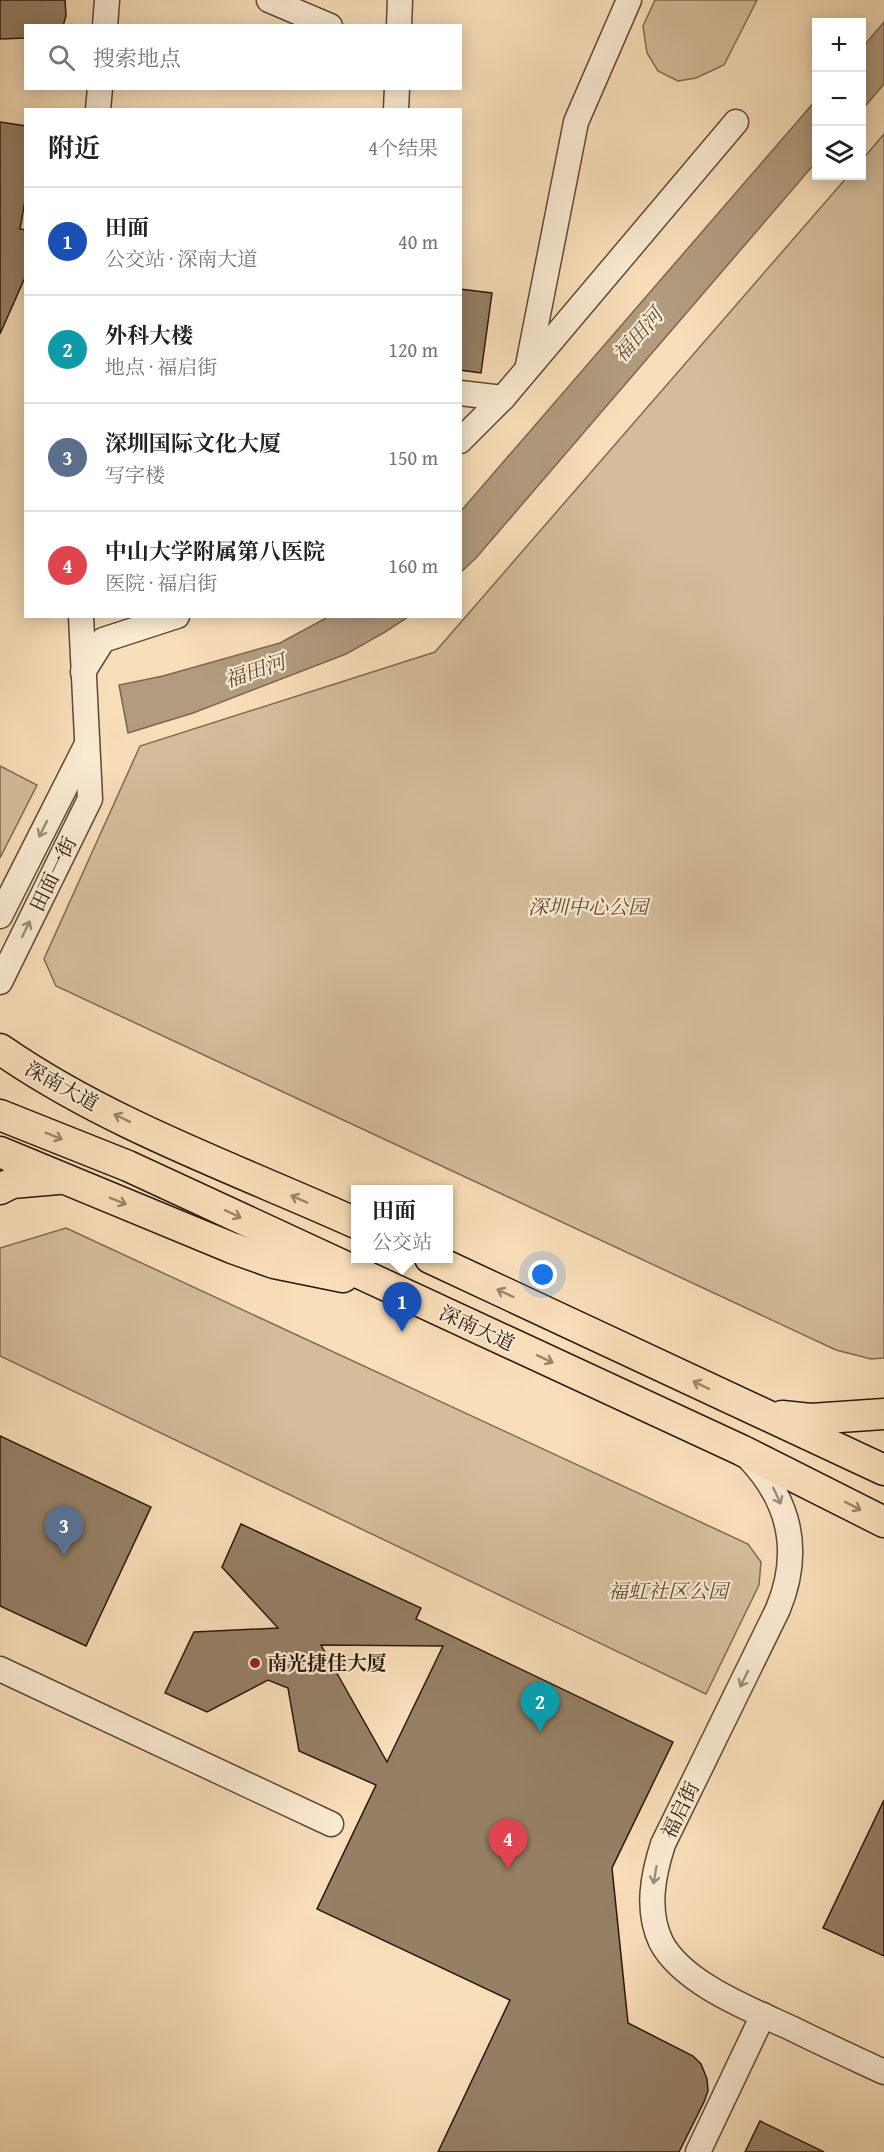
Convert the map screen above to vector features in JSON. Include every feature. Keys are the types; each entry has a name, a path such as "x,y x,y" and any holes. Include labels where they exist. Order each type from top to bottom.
{"main road":[{"name":"深南大道","path":"0,1049 34,1073 126,1120 351,1221"},
{"name":"深南大道","path":"0,1115 128,1166 741,1450 884,1522"},
{"path":"0,1152 232,1248 274,1263 321,1274 377,1281"},
{"path":"0,1189 12,1183 64,1179"},
{"path":"441,1263 884,1470"},
{"path":"754,1410 785,1417 811,1419 884,1414"}],"street":[{"path":"105,24 107,0"},
{"path":"269,0 325,24"},
{"path":"399,24 400,0"},
{"path":"528,367 576,122 628,0"},
{"path":"98,108 100,90"},
{"path":"396,108 397,90"},
{"path":"462,439 503,398 735,122"},
{"path":"462,393 503,398"},
{"path":"81,618 87,744"},
{"path":"83,672 103,640 171,618"},
{"name":"田面一街","path":"0,916 87,744"},
{"name":"田面一街","path":"0,982 90,799 87,744"},
{"name":"福启街","path":"741,1450 762,1471 773,1487 785,1515 790,1543 787,1584 778,1609 663,1844 655,1869 652,1890 656,1926 662,1943 674,1959 687,1972 708,1986 763,2015 884,2072"},
{"path":"0,1669 331,1824"},
{"path":"698,2152 763,2015"}],"green space":[{"path":"655,0 757,0 724,65 696,78 678,81 658,71 647,53 643,26"},
{"name":"深圳中心公园","path":"884,134 884,1358 871,1359 836,1350 56,986 44,959 140,746 435,652 845,180 866,180 866,155"},
{"path":"0,766 37,785 0,858"},
{"name":"福虹社区公园","path":"66,1228 748,1544 761,1562 759,1585 706,1694 0,1356 0,1248"}],"water":[{"path":"884,22 884,84 866,105 866,72 866,43"},
{"name":"福田河","path":"812,105 812,167 476,558 462,571 462,510"},
{"name":"福田河","path":"326,618 406,618 346,654 193,713 128,733 119,685 163,676 280,643"}],"building":[{"path":"0,0 65,0 66,16 64,24 24,24 24,38 0,39"},
{"path":"0,122 24,126 24,206 20,229 24,230 24,280 0,334"},
{"path":"462,289 492,293 481,373 462,370"},
{"path":"0,1436 151,1507 86,1646 0,1606"},
{"path":"241,1524 421,1608 416,1619 673,1742 612,1868 628,2023 693,2056 701,2064 707,2079 708,2091 704,2102 679,2152 438,2152 510,2000 317,1909 376,1785 299,1751 288,1688 268,1680 207,1712 165,1693 194,1632 278,1628 222,1567","holes":["321,1645 443,1646 387,1762"]},
{"path":"884,1800 884,1956 823,1928"},
{"path":"760,2121 824,2152 745,2152"}],"place":[{"name":"田面","path":"402,1332"},
{"name":"深圳国际文化大厦","path":"64,1556"},
{"name":"南光捷佳大厦","path":"255,1663"},
{"name":"外科大楼","path":"540,1732"},
{"name":"中山大学附属第八医院","path":"508,1869"}]}
